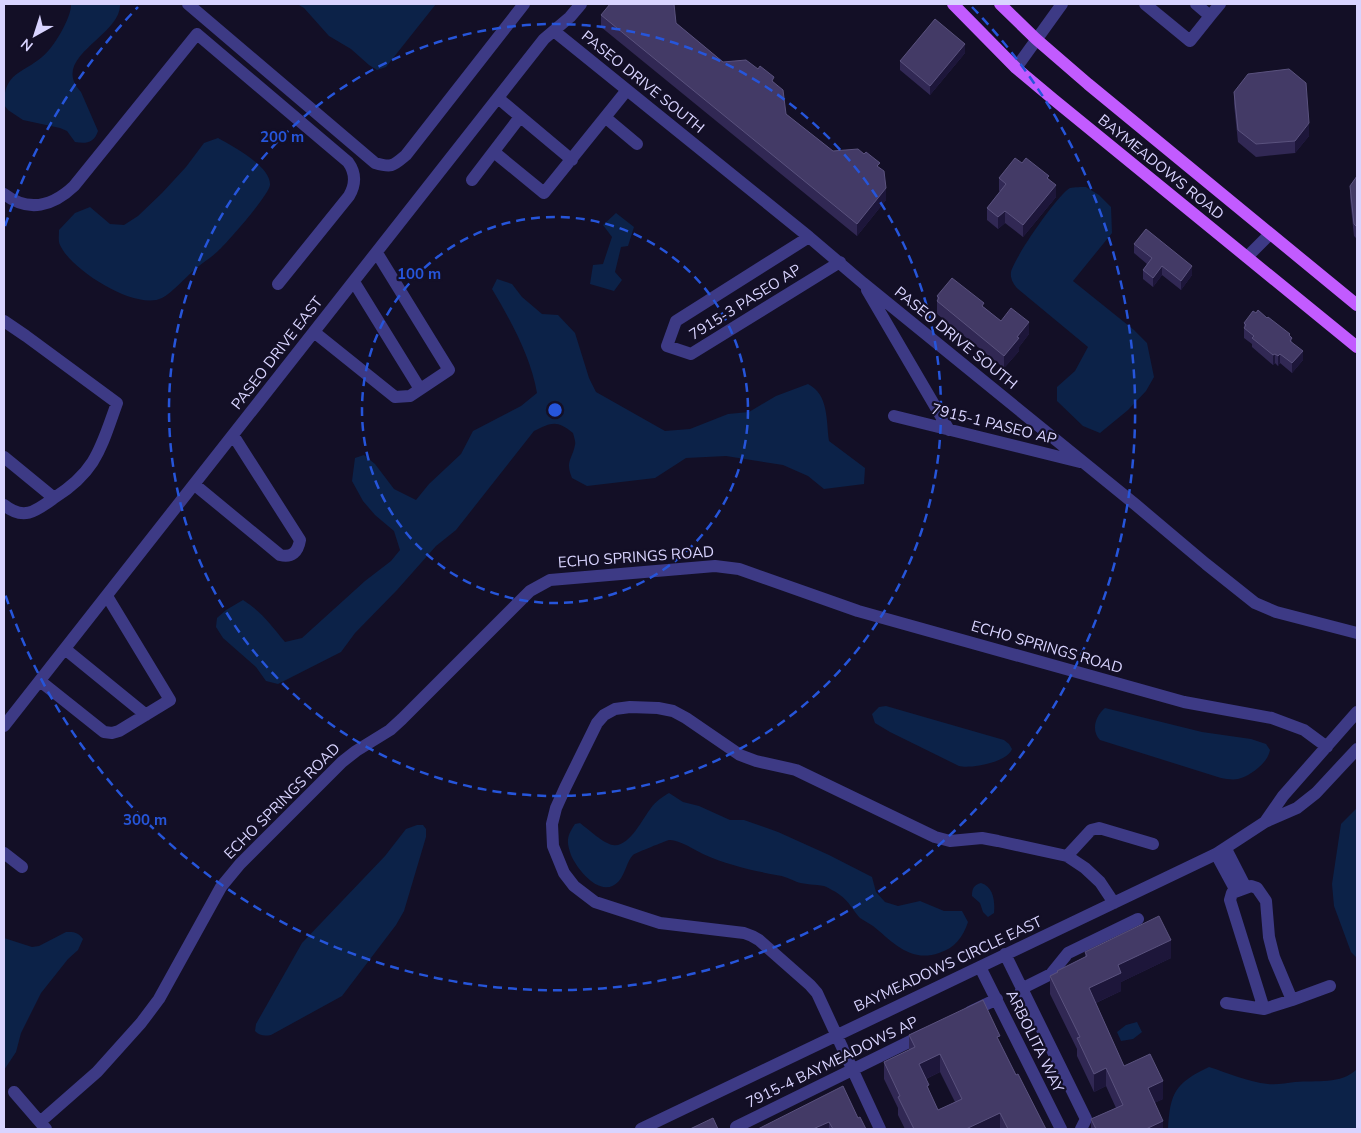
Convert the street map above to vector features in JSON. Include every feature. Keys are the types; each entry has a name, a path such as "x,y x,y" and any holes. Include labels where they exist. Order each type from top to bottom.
{"main road":[{"name":"BAYMEADOWS ROAD","path":"953,4 1016,68 1357,347"},
{"name":"BAYMEADOWS ROAD","path":"1000,4 1036,39 1088,84 1357,305"}],"street":[{"path":"188,4 375,164 387,167 394,165 406,155 524,4"},
{"name":"PASEO DRIVE EAST","path":"4,726 544,39 570,17 581,4"},
{"path":"1016,68 1062,4"},
{"path":"1145,4 1190,41 1220,4"},
{"path":"1196,4 1210,16"},
{"name":"PASEO DRIVE SOUTH","path":"554,31 840,262 863,283 1255,603 1276,612 1357,633"},
{"path":"4,194 16,202 27,205 50,203 62,197 74,186 197,34 353,168 354,188 349,196 278,284"},
{"path":"494,152 544,193 627,90"},
{"path":"498,98 572,160"},
{"path":"472,180 520,117"},
{"path":"606,118 637,144"},
{"path":"1247,257 1270,234"},
{"name":"7915-3 PASEO AP","path":"809,237 676,321 667,346 691,354 840,262"},
{"path":"314,332 395,397 410,396 449,370 377,253"},
{"path":"354,282 420,389"},
{"path":"863,283 949,430"},
{"path":"4,321 117,403 98,456 79,479 34,512 25,514 16,512 4,505"},
{"name":"7915-1 PASEO AP","path":"894,416 1085,463"},
{"path":"195,484 280,555 292,554 298,548 300,540 233,435"},
{"path":"4,457 54,498"},
{"name":"ECHO SPRINGS ROAD","path":"43,1126 97,1072 141,1023 159,999 221,886 240,864 342,762 396,724 530,591 550,580 715,566 739,569 858,611 1184,702 1272,718 1304,730 1327,747"},
{"path":"40,680 104,732 112,733 119,731 170,700 107,596"},
{"path":"65,649 146,714"},
{"path":"880,1129 817,993 767,947 752,936 744,933 660,923 638,917 595,902 570,883 553,846 552,824 556,808 591,733 604,714 615,709 630,707 658,708 673,711 740,755 756,761 796,770 935,837 950,841 982,838 1067,856 1085,868 1100,882 1114,903"},
{"name":"BAYMEADOWS CIRCLE EAST","path":"1265,822 1283,796 1357,712"},
{"name":"BAYMEADOWS CIRCLE EAST","path":"643,1129 1221,851 1265,822 1297,808 1316,793 1357,749"},
{"path":"1067,856 1090,830 1099,828 1153,844"},
{"path":"1221,851 1241,889"},
{"path":"4,853 22,867"},
{"path":"1264,1008 1230,900 1232,893 1251,886 1257,888 1266,901 1269,937 1274,957 1292,1000"},
{"path":"1021,989 1051,974 1068,953 1138,919"},
{"path":"1005,954 1086,1120 1081,1129"},
{"name":"ARBOLITA WAY","path":"980,966 1061,1129"},
{"path":"1226,1002 1264,1008 1330,986"},
{"path":"963,1015 997,998"},
{"name":"7915-4 BAYMEADOWS AP","path":"736,1127 937,1028"},
{"path":"14,1092 43,1126"}],"water":[{"path":"71,4 120,4 118,16 79,57 73,68 73,79 81,92 98,131 92,140 86,143 75,142 67,131 60,128 23,120 4,105 7,86 16,75 35,63 51,47 65,24"},
{"path":"297,4 436,4 386,67 377,70 351,49 329,36 304,8"},
{"path":"218,138 241,151 258,164 269,178 270,185 255,208 223,246 170,292 162,298 151,300 137,299 121,294 90,276 66,255 59,243 59,230 75,213 90,207 110,224 124,225 138,216 162,193 186,167 204,143"},
{"path":"1086,187 1099,195 1111,207 1112,233 1073,281 1134,330 1147,343 1154,377 1146,391 1128,410 1100,433 1083,426 1057,401 1057,387 1075,371 1088,347 1018,289 1011,275 1014,265 1028,241 1056,202 1070,188"},
{"path":"616,213 634,227 628,246 621,247 615,272 622,280 614,291 590,284 593,265 603,264 612,237 603,225"},
{"path":"497,279 512,284 522,297 542,314 558,315 575,333 589,378 596,392 665,431 690,429 728,414 749,412 776,396 808,384 815,389 823,401 827,417 829,441 865,468 864,484 824,489 808,476 783,465 726,456 686,458 655,478 587,486 572,478 570,472 569,464 575,444 573,433 558,424 550,424 534,431 456,530 436,546 355,633 341,652 278,684 266,681 256,667 223,638 216,627 217,618 243,600 261,614 285,642 302,638 365,581 391,561 400,550 394,531 375,515 363,501 352,481 355,458 364,455 375,464 394,489 416,500 429,484 461,454 473,431 521,406 537,393 525,353 513,326 492,289"},
{"path":"886,706 1004,740 1012,749 1004,758 988,764 959,766 875,723 872,714 879,707"},
{"path":"1105,708 1202,732 1251,739 1266,744 1270,750 1269,755 1258,768 1248,775 1236,779 1221,778 1100,740 1097,736 1095,724"},
{"path":"669,793 683,802 699,806 730,820 744,820 778,832 829,855 872,877 876,892 885,902 898,906 920,901 944,911 962,911 968,922 966,927 958,941 945,951 929,955 911,953 895,944 860,918 843,897 824,886 800,883 782,876 730,864 673,840 633,855 619,881 612,886 605,887 591,881 574,861 568,846 569,835 575,824 580,823 609,844 619,845 630,837 655,804"},
{"path":"1357,808 1357,958 1351,952 1334,906 1332,884 1341,824"},
{"path":"423,825 426,829 426,837 404,911 396,925 342,996 271,1035 257,1033 255,1031 256,1024 302,943 385,856 406,829"},
{"path":"981,883 989,888 994,900 994,913 988,917 983,912 980,903 972,896 974,887"},
{"path":"66,932 76,933 83,939 78,950 68,959 41,993 21,1033 16,1052 4,1070 4,938 32,947 39,946"},
{"path":"1137,1022 1142,1032 1133,1039 1121,1041 1117,1032 1126,1025"},
{"path":"1209,1067 1246,1079 1271,1084 1336,1080 1344,1078 1357,1069 1357,1129 1168,1129 1170,1106 1176,1090 1189,1078"}],"building":[{"path":"610,4 674,4 676,23 723,62 746,60 758,69 760,66 774,77 772,81 783,90 786,114 833,151 858,149 864,154 866,152 880,163 877,166 884,171 886,188 857,224 601,15"},
{"path":"935,19 965,44 930,86 900,61"},
{"path":"1289,69 1306,83 1309,123 1295,141 1256,144 1238,130 1234,92 1248,74"},
{"path":"1015,158 1022,163 1026,158 1049,176 1047,178 1056,185 1023,225 1005,211 998,217 987,208 1006,184 999,178"},
{"path":"1357,176 1357,227 1354,224 1350,186"},
{"path":"1146,229 1192,266 1181,281 1162,266 1153,278 1143,270 1152,258 1134,244"},
{"path":"952,278 984,303 982,306 1001,321 1011,308 1029,322 1004,356 937,301 939,298 937,296"},
{"path":"1258,310 1290,334 1292,338 1290,341 1303,351 1292,363 1280,354 1278,356 1273,355 1252,338 1254,336 1244,328 1246,325 1244,323 1253,311 1256,313"},
{"path":"1159,916 1171,940 1118,965 1121,973 1089,988 1124,1066 1150,1054 1163,1081 1148,1088 1163,1121 1146,1129 1096,1129 1091,1119 1123,1105 1106,1068 1094,1074 1077,1038 1080,1037 1050,976 1087,956 1085,952"},
{"path":"983,1000 1000,1036 997,1037 1046,1129 1008,1129 1000,1113 966,1129 914,1129 898,1097 900,1096 884,1062 915,1047 909,1035","holes":["940,1054 962,1099 938,1110 919,1064"]},
{"path":"843,1086 858,1118 860,1117 866,1129 833,1129 829,1122 813,1129 758,1129"},
{"path":"713,1118 718,1129 690,1129"}]}
